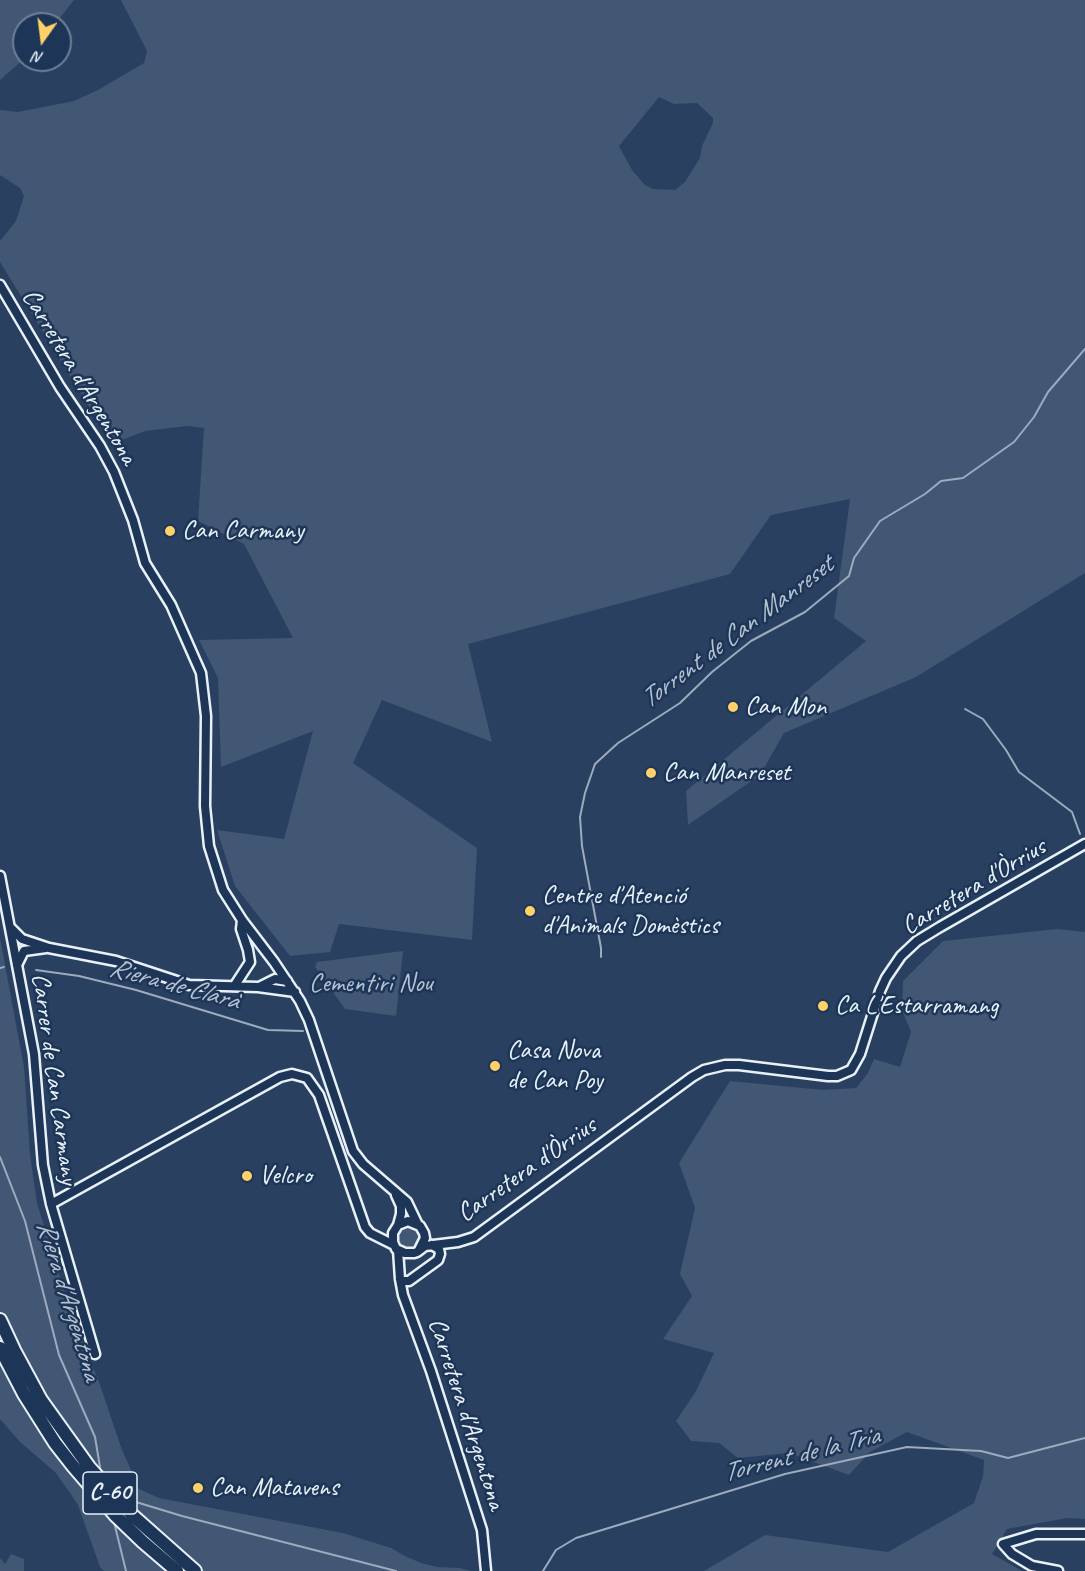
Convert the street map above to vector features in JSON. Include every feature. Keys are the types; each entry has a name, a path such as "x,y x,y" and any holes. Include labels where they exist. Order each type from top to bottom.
{"highway":[{"name":"C-60","path":"0,1320 41,1400 76,1451 114,1497 195,1571"},
{"name":"C-60","path":"0,1348 24,1394 73,1466 116,1516 177,1571"}],"street":[{"name":"Carretera d'Argentona","path":"0,285 60,387 100,446 114,472 133,520 146,563 171,605 201,673 206,716 205,806 210,846 222,890 295,992 309,1020 353,1151 363,1164 394,1192"},
{"name":"Carretera d'Òrrius","path":"415,1252 425,1246 458,1242 474,1237 704,1070 725,1065 739,1065 837,1076 851,1070 860,1053 883,984 901,956 940,927 1085,844"},
{"name":"Carrer de Can Carmany","path":"0,876 34,1054 43,1165 51,1204 94,1354"},
{"path":"235,985 250,962 249,950 241,929 242,920"},
{"path":"11,927 22,939 49,948 116,961 189,986 235,985 295,992"},
{"path":"17,964 24,951 49,948"},
{"path":"258,987 275,979 287,981"},
{"path":"51,1204 280,1077 292,1074 308,1078 319,1095 364,1227 370,1233 405,1253 415,1252"},
{"path":"394,1192 407,1202 421,1229 424,1242 400,1275 403,1281 408,1281 438,1260 441,1254 435,1244"},
{"path":"394,1192 401,1206 396,1228 396,1247"},
{"path":"370,1233 382,1233 408,1221 421,1229"},
{"name":"Carretera d'Òrrius","path":"421,1229 435,1244"},
{"name":"Carretera d'Argentona","path":"396,1247 403,1295 431,1371 482,1530 486,1571"},
{"path":"1059,1571 1032,1566 1012,1554 1003,1544 1036,1534 1085,1534"},
{"path":"486,1559 492,1571"}],"green space":[{"path":"0,0 74,0 64,12 12,12 12,70 0,80"},
{"path":"121,0 1085,0 1085,573 916,677 784,733 760,775 688,825 686,791 866,641 834,618 850,499 771,515 730,574 468,644 492,742 382,700 353,763 477,848 472,940 339,924 330,952 290,956 235,886 217,830 284,839 313,731 221,767 218,678 199,640 293,638 244,544 198,521 204,428 187,426 145,431 112,444 0,262 0,241 16,221 24,196 20,188 0,175 0,110 18,112 74,101 144,63 147,51","holes":["659,97 674,104 697,103 713,118 713,123 702,146 700,158 685,182 675,190 653,189 645,185 632,170 619,146"]},
{"path":"1057,929 1085,932 1085,1519 1067,1518 1007,1529 992,1554 1022,1571 704,1571 765,1535 888,1552 974,1503 983,1476 984,1460 907,1432 870,1452 849,1475 789,1453 738,1458 719,1443 691,1441 676,1421 696,1391 714,1353 663,1339 692,1296 680,1274 695,1208 679,1163 730,1081 823,1090 856,1088 868,1073 874,1059 900,1067 911,1032 902,1010 903,981 943,941"},
{"path":"0,938 24,1067 30,1154 37,1203 74,1322 139,1489 159,1498 343,1533 391,1548 421,1563 471,1571 104,1571 100,1567 78,1505 68,1490 55,1472 20,1442 0,1419"},
{"name":"Cementiri Nou","path":"403,951 396,1016 345,1009 315,967 317,962"},
{"path":"409,1228 416,1231 419,1238 416,1245 409,1248 402,1245 399,1238 402,1231"},
{"path":"11,1554 24,1559 24,1571 0,1571 0,1558 5,1564"}],"waterway":[{"name":"Torrent de Can Manreset","path":"601,957 582,846 580,817 595,764 618,743 680,703 712,672 751,641 805,612 849,576 854,558 880,521 925,494 941,481 963,478 1014,442 1034,417 1048,392 1085,349"},
{"path":"965,709 983,719 1019,772 1072,812 1080,834"},
{"name":"Riera de Clarà","path":"0,968 4,967"},
{"name":"Riera de Clarà","path":"36,970 79,976 136,990 268,1030 303,1031"},
{"name":"Riera d'Argentona","path":"0,1157 25,1221 59,1355 95,1437 101,1473"},
{"name":"Torrent de la Tria","path":"543,1571 556,1550 576,1538 785,1474 907,1447 981,1451 1008,1458 1085,1438"},
{"path":"126,1499 182,1516 396,1571"},
{"path":"114,1522 126,1571"}],"place":[{"name":"Can Carmany","path":"170,531"},
{"name":"Can Mon","path":"733,707"},
{"name":"Can Manreset","path":"651,773"},
{"name":"Centre d'Atenció d'Animals Domèstics","path":"530,911"},
{"name":"Ca L'Estarramang","path":"823,1006"},
{"name":"Casa Nova de Can Poy","path":"495,1066"},
{"name":"Velcro","path":"247,1176"},
{"name":"Can Matavens","path":"198,1488"}]}
